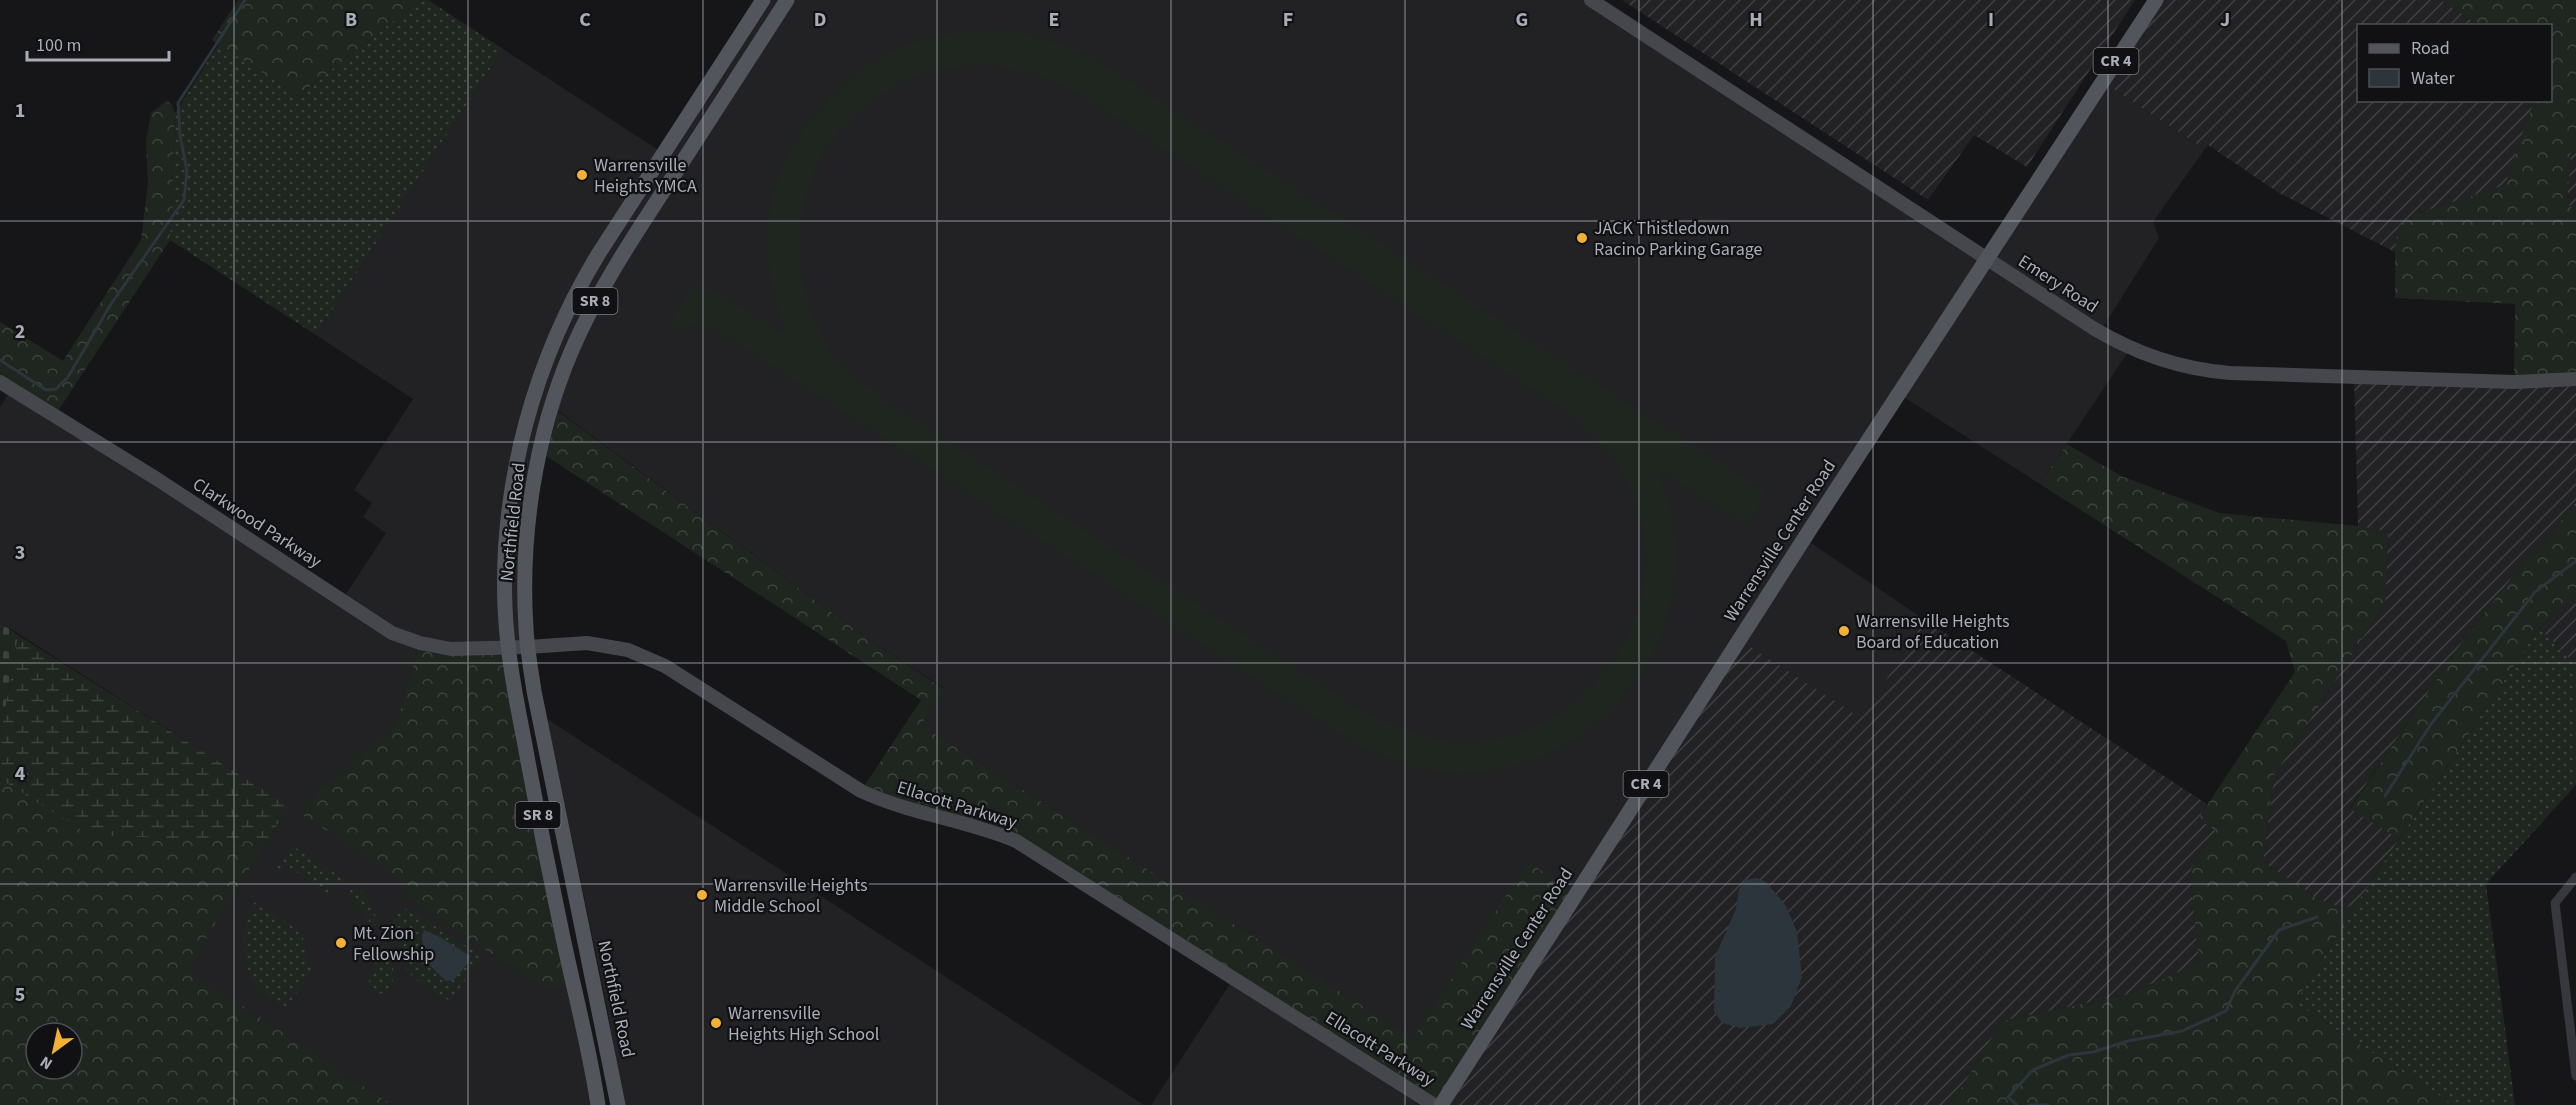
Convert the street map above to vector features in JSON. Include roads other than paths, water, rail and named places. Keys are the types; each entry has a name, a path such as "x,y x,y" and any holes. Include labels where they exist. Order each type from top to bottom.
{"main road":[{"name":"Northfield Road","path":"598,1105 532,786 508,648 505,606 507,527 518,452 536,387 575,293 598,253 763,0"},
{"name":"Northfield Road","path":"618,1105 534,691 528,647 526,574 531,506 540,452 558,388 574,346 602,287 787,0"},
{"name":"Warrensville Center Road","path":"1441,1105 1811,528 2156,0"},
{"path":"724,61 741,72"},
{"path":"668,146 686,157"}],"street":[{"name":"Emery Road","path":"1591,0 2113,340 2147,356 2187,366 2233,373 2514,382 2576,379"},
{"name":"Clarkwood Parkway","path":"0,382 157,479 392,633 420,643 451,649 508,648"},
{"name":"Ellacott Parkway","path":"508,648 587,643 614,646 641,654 665,666 861,791 881,801 988,830 1016,841 1434,1105"},
{"path":"2576,877 2555,903 2572,1012 2576,1076"}],"water":[{"path":"1757,878 1766,882 1786,906 1797,932 1802,977 1791,1006 1773,1024 1740,1028 1722,1023 1714,1011 1715,957 1736,909 1739,889 1745,880"},
{"path":"424,930 470,956 468,963 453,981 446,981 424,960 422,934"}],"waterway":[{"path":"0,360 46,390 56,389 68,377 111,304 184,200 187,171 180,135 178,103 245,0"},
{"path":"2385,796 2431,724 2535,592 2576,561"},
{"path":"2017,1105 2008,1097 2033,1070 2069,1055 2093,1052 2128,1041 2182,1031 2226,1011 2235,991 2279,930 2317,917"},
{"path":"2030,1105 2048,1105"}],"place":[{"name":"Warrensville Heights YMCA","path":"582,175"},
{"name":"JACK Thistledown Racino Parking Garage","path":"1582,238"},
{"name":"Warrensville Heights Board of Education","path":"1844,631"},
{"name":"Warrensville Heights Middle School","path":"702,895"},
{"name":"Mt. Zion Fellowship","path":"341,943"},
{"name":"Warrensville Heights High School","path":"716,1023"}]}
